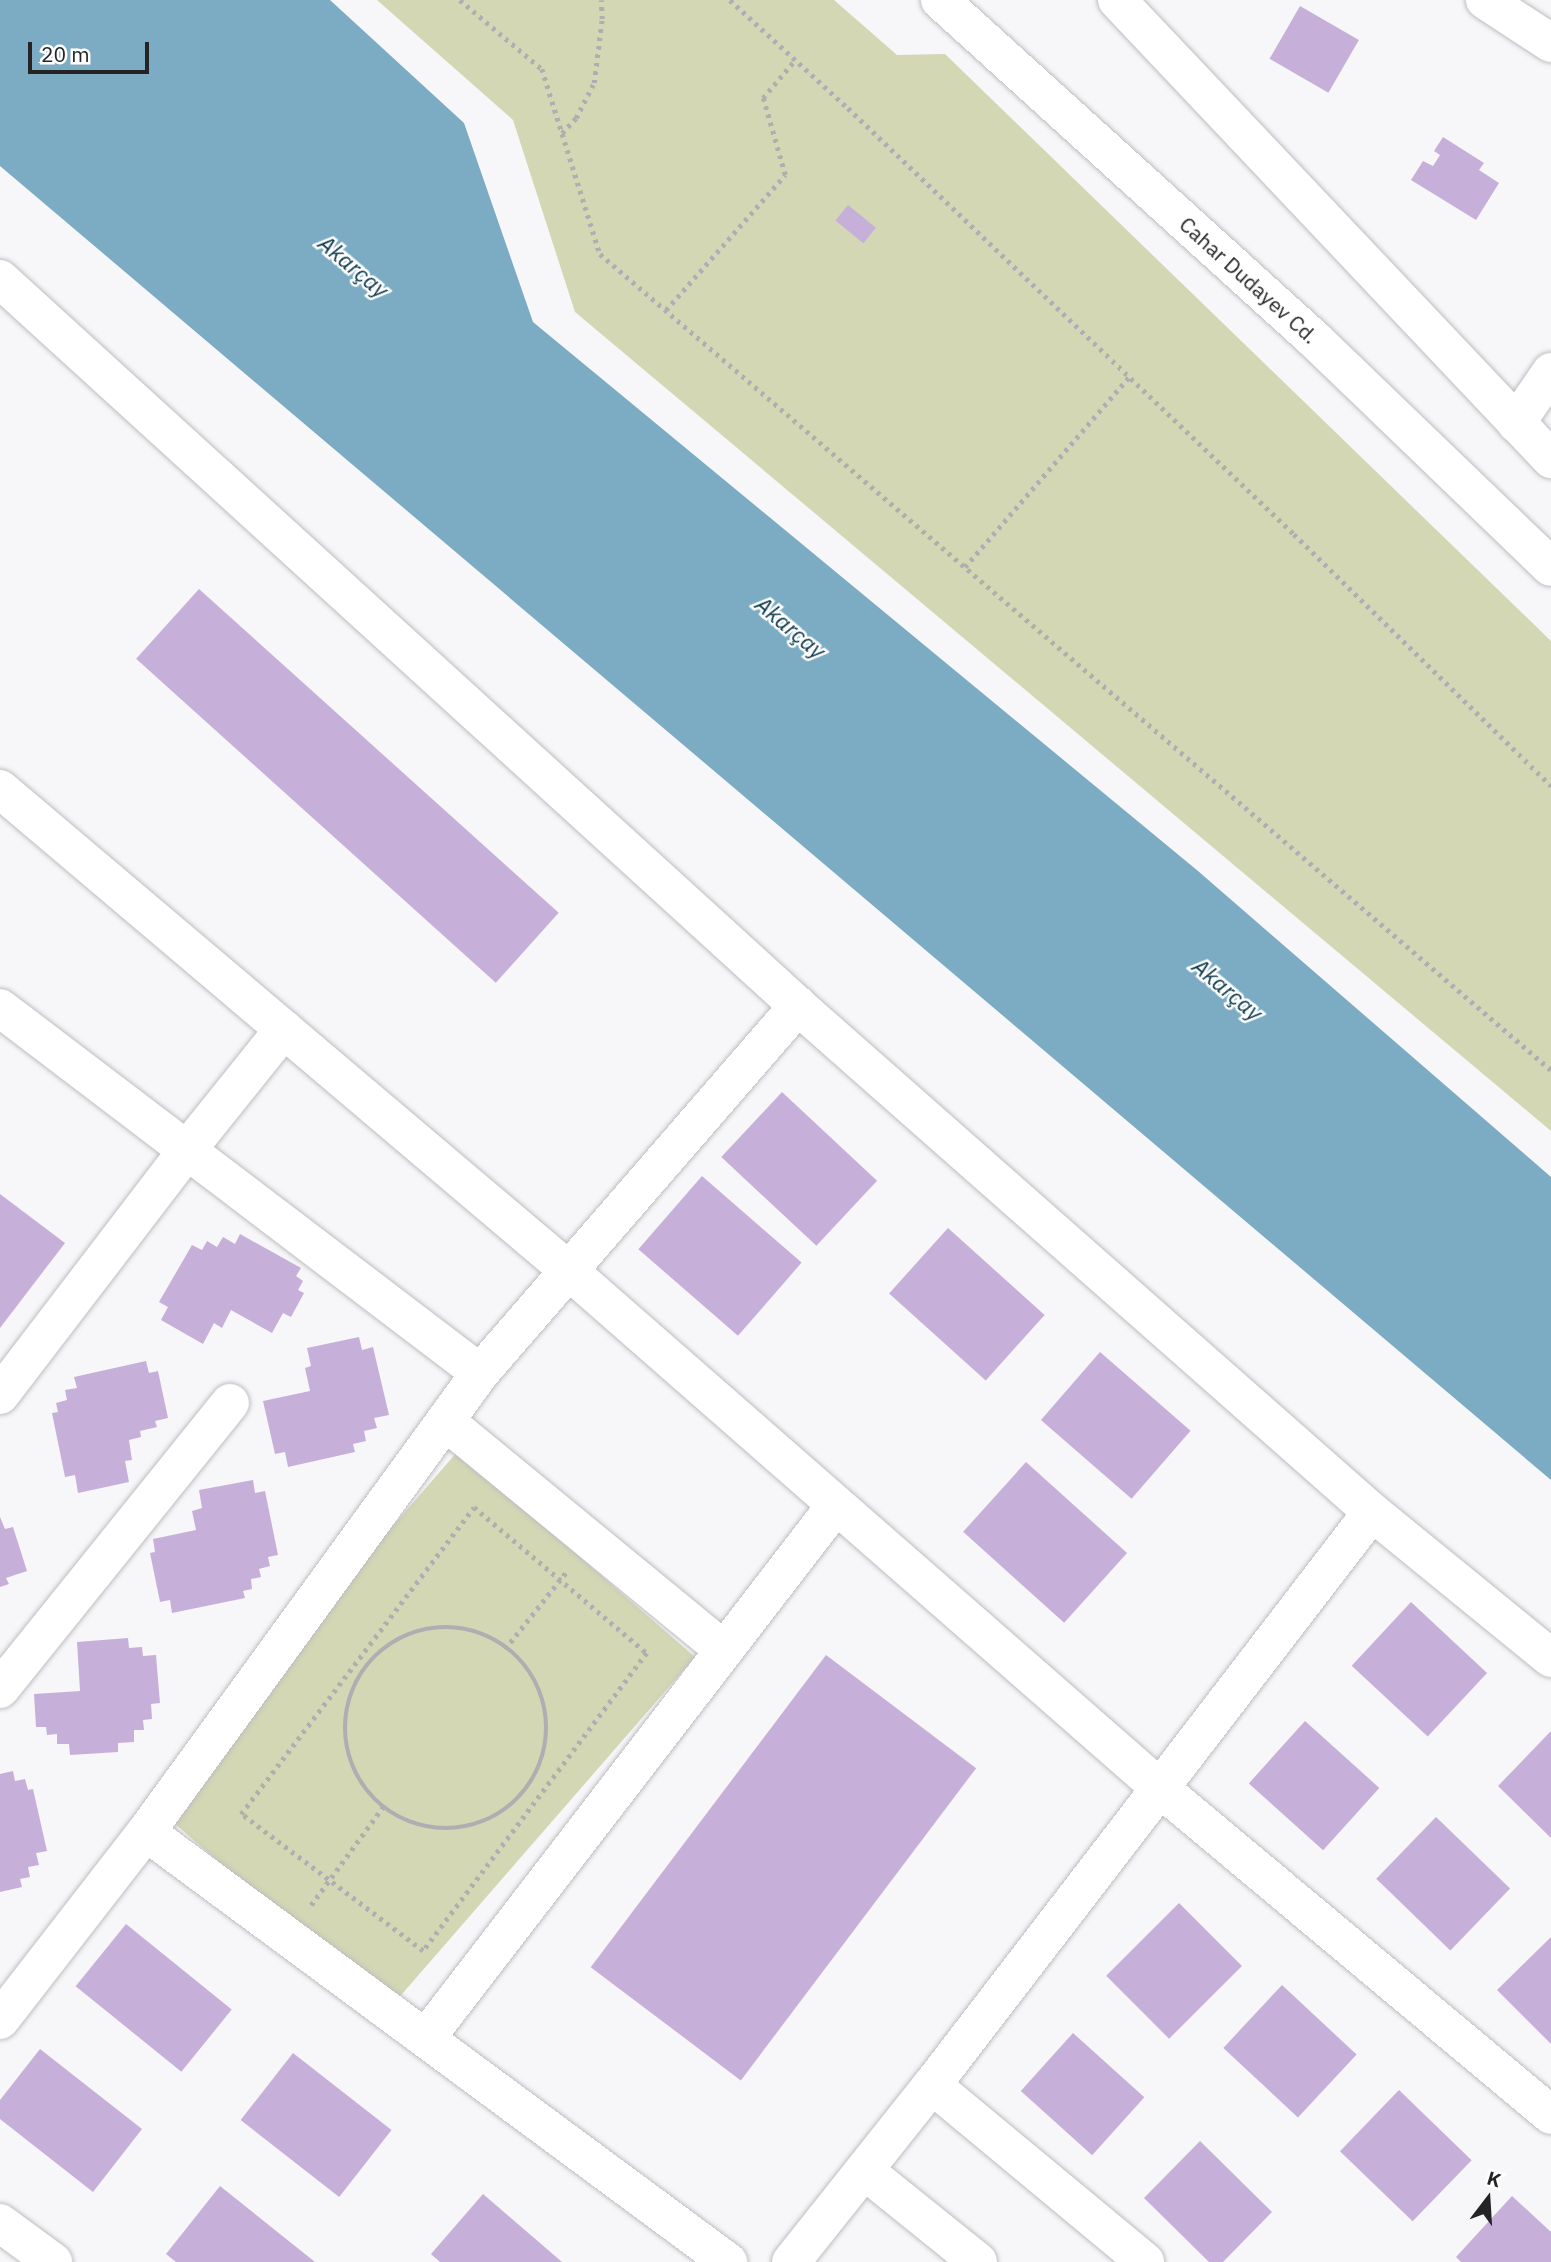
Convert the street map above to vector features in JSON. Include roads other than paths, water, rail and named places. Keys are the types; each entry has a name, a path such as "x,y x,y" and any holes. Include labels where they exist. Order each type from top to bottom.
{"street":[{"name":"Cahar Dudayev Cd.","path":"940,0 1315,340 1551,568"},
{"path":"1117,0 1551,459"},
{"path":"1485,0 1551,43"},
{"path":"0,279 798,1006 1372,1512 1551,1658"},
{"path":"1516,423 1551,372"},
{"path":"0,789 568,1270 1161,1789 1551,2115"},
{"path":"0,2020 146,1832 480,1373 798,1006"},
{"path":"0,1008 480,1373"},
{"path":"0,1395 187,1150 284,1029"},
{"path":"0,1689 230,1403"},
{"path":"445,1421 724,1650"},
{"path":"426,2039 836,1504"},
{"path":"792,2262 1161,1789 1372,1512"},
{"path":"146,1832 728,2262"},
{"path":"932,2085 1145,2262"},
{"path":"865,2171 978,2262"},
{"path":"0,2223 53,2262"}],"water":[{"name":"Akarçay","path":"0,0 330,0 464,123 533,322 1198,871 1551,1177 1551,1480 0,166"}]}
